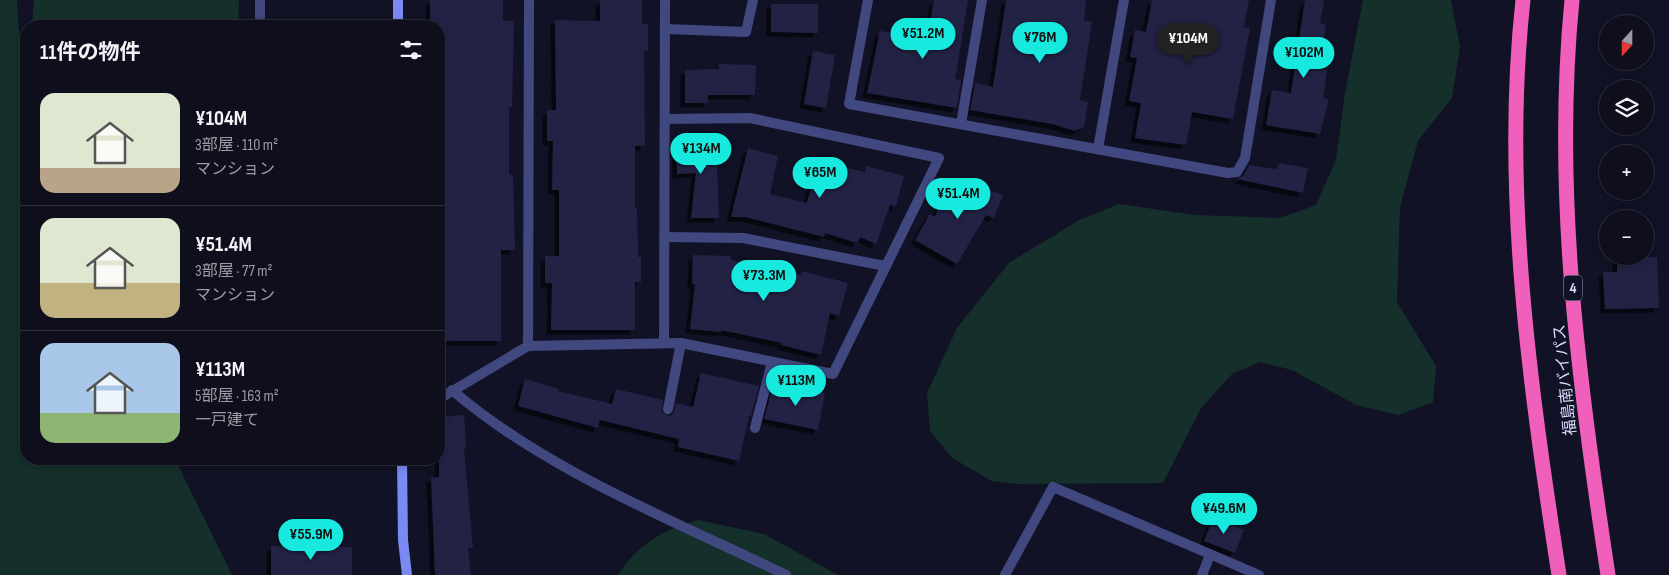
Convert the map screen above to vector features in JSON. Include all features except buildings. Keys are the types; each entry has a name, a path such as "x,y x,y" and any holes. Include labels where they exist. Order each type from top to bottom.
{"highway":[{"name":"福島南バイパス","path":"1523,0 1516,124 1520,250 1546,497 1559,575"},
{"name":"福島南バイパス","path":"1572,0 1569,30 1565,184 1577,349 1590,459 1608,575"}],"street":[{"path":"260,0 260,20"},
{"path":"398,0 398,20"},
{"path":"528,346 529,0"},
{"path":"664,342 666,0"},
{"path":"666,29 746,32 753,0"},
{"path":"868,0 849,104 1228,173 1237,172 1245,158 1271,0"},
{"path":"961,124 982,0"},
{"path":"1098,149 1124,0"},
{"path":"445,395 528,346 681,343 833,374 939,158 750,118 665,119"},
{"path":"666,237 743,238 885,266"},
{"path":"668,409 681,343"},
{"path":"755,428 772,362"},
{"path":"452,390 509,434 572,472 786,575"},
{"path":"402,465 403,540 407,575"},
{"path":"1005,575 1053,487 1258,575"},
{"path":"1202,575 1210,555"}],"green space":[{"path":"0,0 17,0 20,49 20,465 178,465 232,575 0,575"},
{"path":"34,0 239,0 238,20 32,20"},
{"path":"1363,0 1451,0 1460,47 1452,98 1418,141 1400,207 1397,302 1436,366 1433,402 1398,415 1356,405 1292,370 1260,362 1232,374 1201,408 1163,483 1017,484 992,481 952,458 930,431 927,393 957,328 1009,263 1079,220 1119,204 1195,215 1280,218 1316,205 1336,160 1345,93"},
{"path":"698,520 764,534 838,575 618,575 634,554 643,546 662,534"}]}
